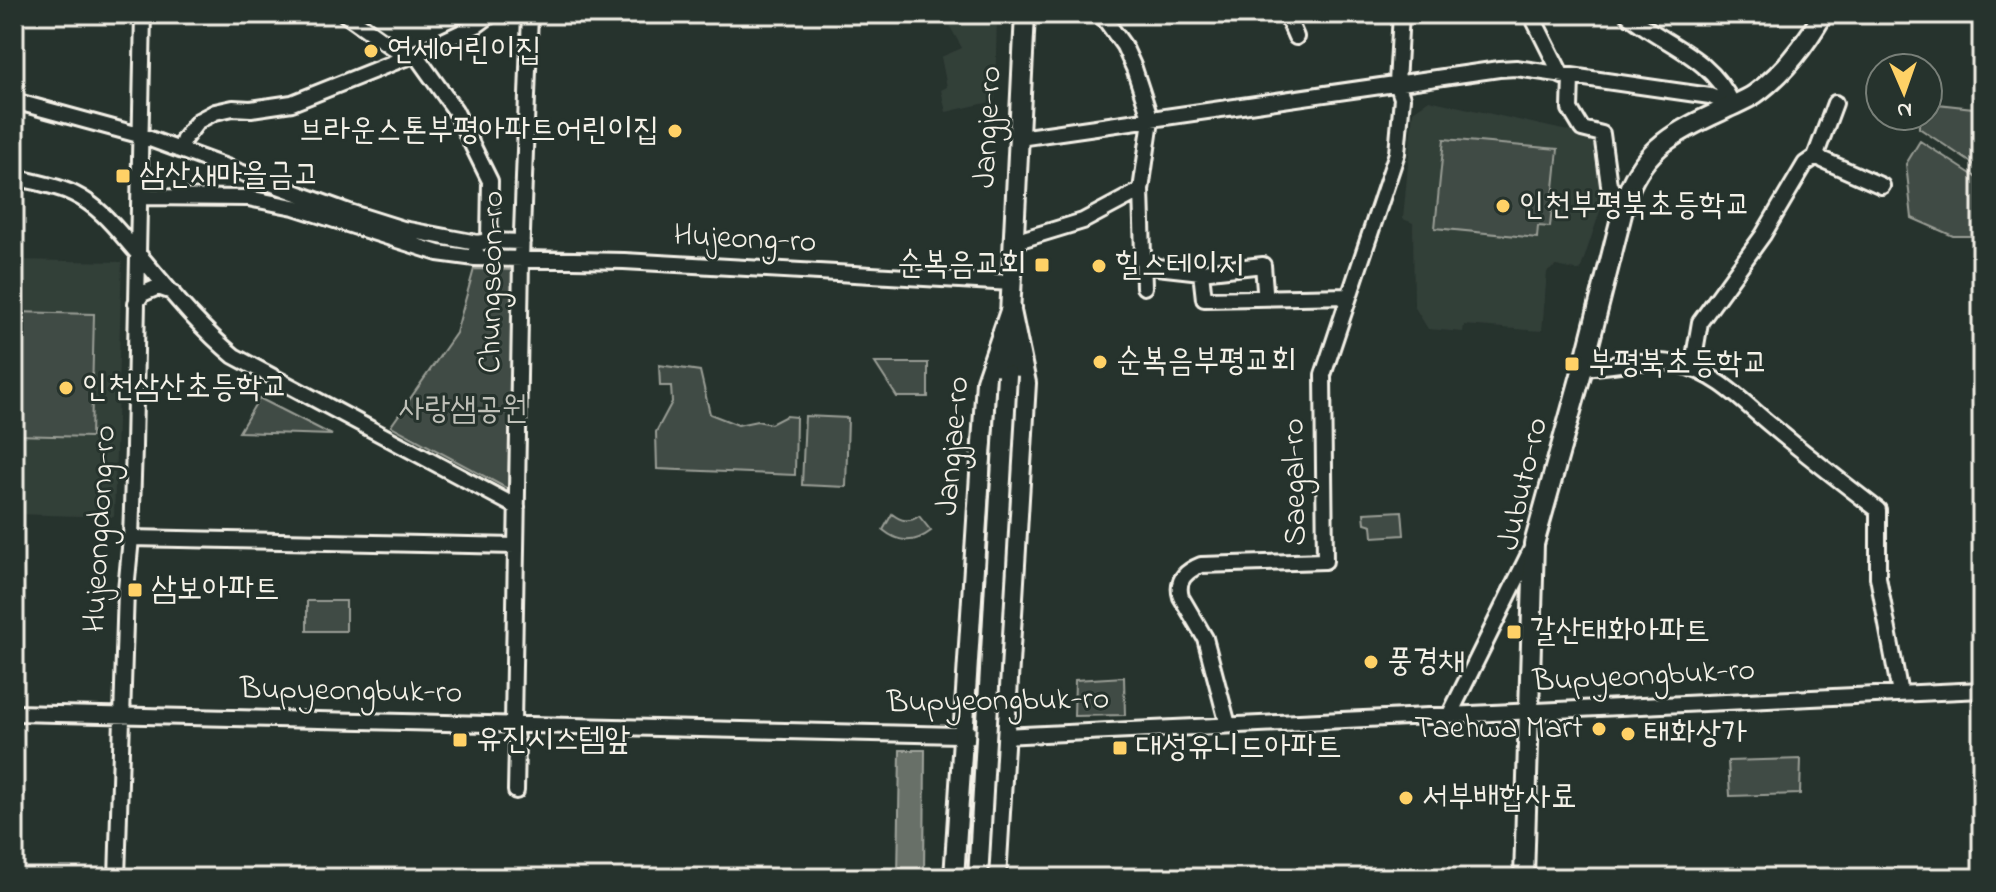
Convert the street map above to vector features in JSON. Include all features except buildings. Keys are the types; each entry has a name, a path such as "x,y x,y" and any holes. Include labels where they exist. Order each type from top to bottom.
{"main road":[{"name":"Jangje-ro","path":"1007,375 1025,14"},
{"name":"Jubuto-ro","path":"1524,878 1534,544 1634,176 1655,149 1693,124 1752,96 1771,81 1803,45 1823,14"},
{"name":"Jangjae-ro","path":"996,878 1026,383 1011,308"},
{"name":"Jangjae-ro","path":"954,878 986,381 1011,308"},
{"name":"Jangjae-ro","path":"978,878 1007,375"}],"street":[{"name":"Hujeongdong-ro","path":"117,878 126,590 131,538 143,14"},
{"path":"14,101 139,135 403,229 480,247 490,181 455,110 411,56 345,14"},
{"path":"180,150 184,139 198,121 215,112 292,103 411,56 477,25 492,14"},
{"name":"Chungseon-ro","path":"516,791 517,745 513,723 521,260 530,14"},
{"path":"1101,14 1124,46 1151,120 1141,190 1144,287"},
{"path":"1286,14 1296,37"},
{"name":"Saegal-ro","path":"1228,725 1205,638 1181,597 1181,579 1188,570 1201,565 1325,561 1323,375 1397,153 1402,98 1397,83 1401,14"},
{"path":"1531,14 1567,76 1570,109 1582,129 1602,134 1609,185 1624,206"},
{"path":"1627,14 1685,50 1723,83 1733,105"},
{"path":"1019,138 1516,68 1710,96 1733,105"},
{"path":"1692,369 1700,322 1763,235 1805,164 1816,154 1835,103"},
{"path":"1816,154 1882,186"},
{"path":"14,177 73,193 102,213 127,238 207,334 234,356 517,507"},
{"path":"1014,242 1083,221 1141,190"},
{"name":"Hujeong-ro","path":"102,213 119,220 133,220 140,204 248,198 294,207 438,253 522,242"},
{"name":"Hujeong-ro","path":"480,247 521,260 624,261 1012,283"},
{"path":"1143,259 1157,267 1201,272 1263,265 1265,290"},
{"path":"1201,272 1204,299 1349,296"},
{"path":"136,303 142,294 158,287 172,292"},
{"path":"1583,368 1664,362 1692,369 1732,390 1770,425 1878,510 1878,577 1900,694"},
{"path":"131,538 516,546"},
{"path":"1450,714 1534,544"},
{"name":"Bupyeongbuk-ro","path":"14,713 1003,736 1982,690"}],"shaded area":[{"path":"943,14 997,14 995,101 946,112 941,90 947,87 941,57 962,48"},
{"name":"인천부평북초등학교","path":"1429,100 1599,138 1606,193 1580,271 1556,266 1547,272 1542,331 1464,325 1463,332 1428,329 1414,306 1413,223 1403,219 1413,111"},
{"name":"인천삼산초등학교","path":"14,260 122,262 114,517 14,514"},
{"path":"900,750 925,750 924,878 898,878"}],"green space":[{"path":"1944,105 1982,109 1982,170 1925,132 1944,132"},
{"path":"1444,139 1558,149 1550,227 1538,226 1537,238 1435,228"},
{"path":"1920,141 1982,181 1982,236 1953,236 1912,218 1906,164"},
{"name":"사랑샘공원","path":"474,269 514,270 508,489 391,426 456,333"},
{"path":"14,312 94,314 91,437 14,435"},
{"path":"875,363 928,363 928,397 897,397"},
{"path":"659,365 700,371 710,414 738,425 757,421 771,424 786,416 796,417 795,475 657,469 656,432 672,402 671,386 660,386"},
{"path":"259,398 332,435 239,432"},
{"path":"805,416 848,418 846,487 802,485"},
{"path":"1402,511 1404,535 1373,537 1372,525 1365,523 1364,513"},
{"path":"892,514 905,520 919,516 931,531 913,540 895,537 883,530"},
{"path":"307,601 346,601 346,631 307,631"},
{"path":"1124,677 1125,715 1074,716 1075,680"},
{"path":"1801,759 1800,794 1730,796 1728,761"}],"place":[{"name":"연세어린이집","path":"371,51"},
{"name":"브라운스톤부평아파트어린이집","path":"675,131"},
{"name":"삼산새마을금고","path":"123,176"},
{"name":"인천부평북초등학교","path":"1503,206"},
{"name":"순복음교회","path":"1042,265"},
{"name":"힐스테이지","path":"1099,266"},
{"name":"순복음부평교회","path":"1100,362"},
{"name":"부평북초등학교","path":"1572,364"},
{"name":"인천삼산초등학교","path":"66,388"},
{"name":"삼보아파트","path":"135,590"},
{"name":"갈산태화아파트","path":"1514,632"},
{"name":"풍경채","path":"1371,662"},
{"name":"Taehwa Mart","path":"1599,729"},
{"name":"태화상가","path":"1628,734"},
{"name":"유진시스템앞","path":"460,740"},
{"name":"대성유니드아파트","path":"1120,748"},
{"name":"서부배합사료","path":"1406,798"}]}
